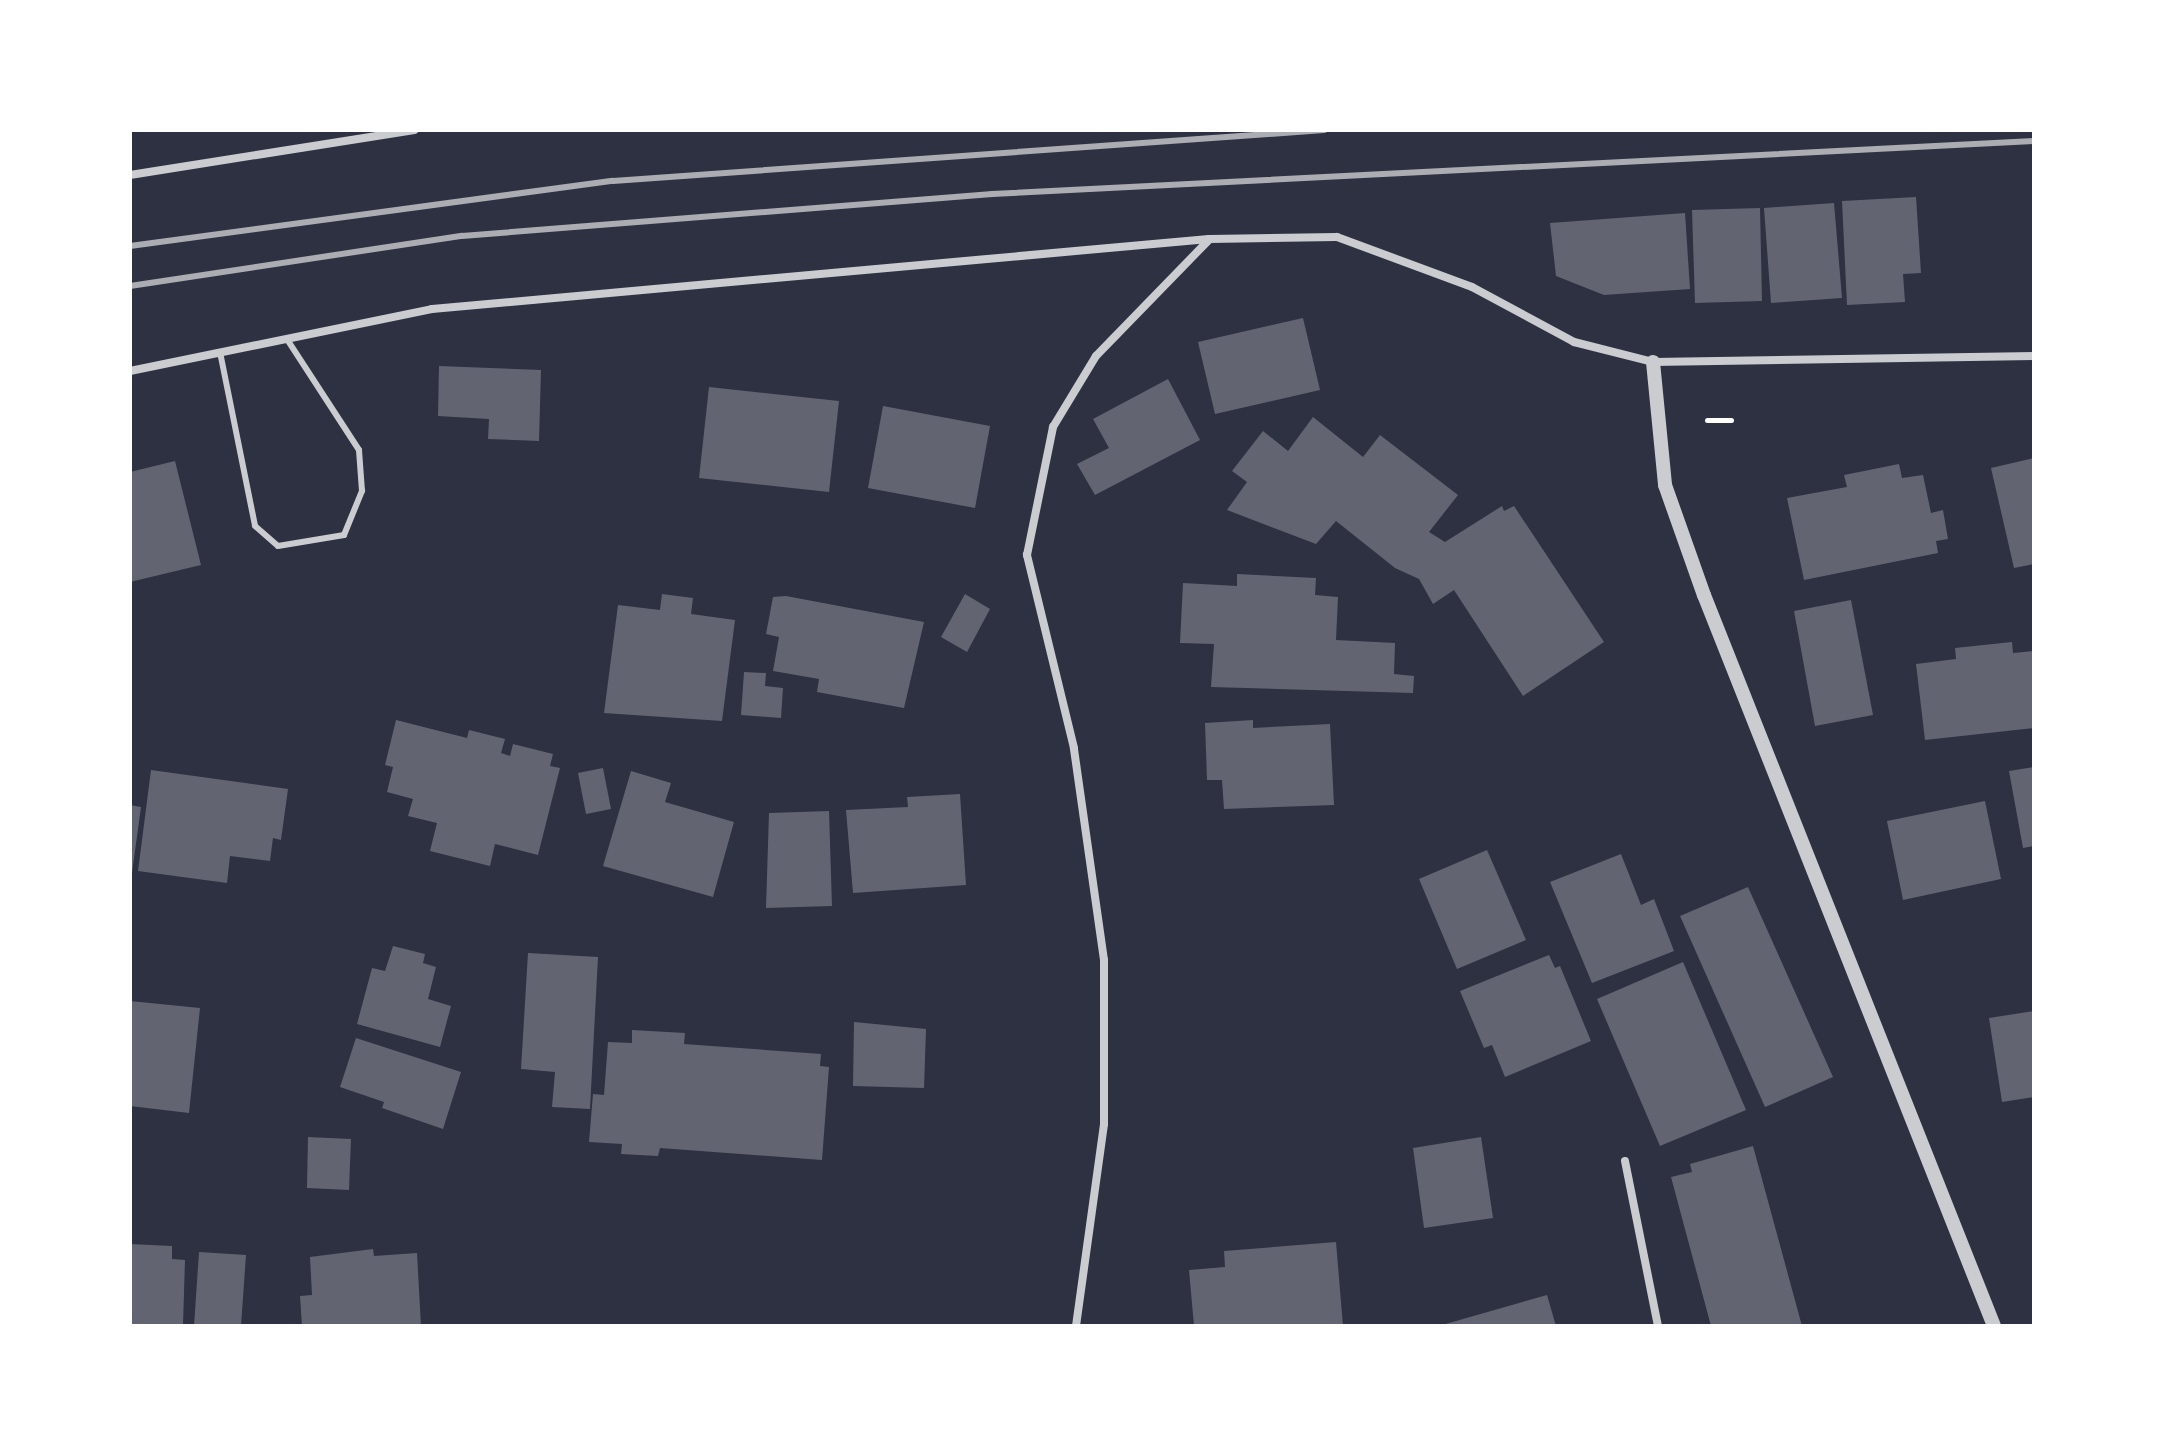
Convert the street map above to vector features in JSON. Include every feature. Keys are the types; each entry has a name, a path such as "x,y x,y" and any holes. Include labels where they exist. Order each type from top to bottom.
{"street":[{"path":"130,175 414,130"},
{"path":"130,371 432,309 1209,239 1337,237 1472,287 1574,342 1653,362 2034,356"},
{"path":"1076,1326 1104,1124 1104,960 1074,748 1027,555 1053,427 1096,356 1209,239"},
{"path":"1653,362 1665,485 1704,595 1994,1326"},
{"path":"1625,1161 1658,1326"}],"lane":[{"path":"220,352 255,526 278,546 344,535 362,491 359,450 287,339"}],"path":[{"path":"1707,420 1731,420"}],"building":[{"path":"1916,197 1921,273 1903,274 1905,302 1847,305 1842,201"},
{"path":"1834,203 1842,298 1771,303 1764,208"},
{"path":"1760,208 1762,301 1695,303 1692,210"},
{"path":"1685,213 1690,289 1604,295 1556,276 1550,223"},
{"path":"1303,318 1320,390 1215,414 1198,342"},
{"path":"439,366 541,370 539,441 488,439 489,419 438,416"},
{"path":"1168,379 1200,440 1095,495 1077,464 1109,448 1093,419"},
{"path":"709,387 839,401 829,492 699,478"},
{"path":"883,406 990,426 975,508 868,488"},
{"path":"1313,417 1363,457 1380,435 1458,495 1429,532 1445,542 1502,506 1504,511 1514,506 1604,642 1523,696 1454,590 1433,604 1419,579 1395,568 1336,521 1316,544 1227,510 1247,482 1232,471 1263,431 1288,451"},
{"path":"2034,458 2034,564 2014,568 1991,468"},
{"path":"175,461 201,565 130,582 130,472"},
{"path":"1899,464 1902,478 1923,475 1931,513 1943,510 1948,539 1936,541 1938,553 1804,580 1787,498 1847,487 1844,475"},
{"path":"1237,574 1316,578 1315,595 1338,597 1336,640 1395,643 1394,674 1414,676 1413,693 1211,687 1214,644 1180,643 1183,583 1237,586"},
{"path":"662,594 693,598 691,614 735,620 722,721 604,713 618,605 660,610"},
{"path":"965,594 990,609 967,652 941,637"},
{"path":"786,596 924,622 904,708 817,692 819,679 773,671 779,637 766,634 773,597"},
{"path":"1851,600 1873,715 1815,726 1794,611"},
{"path":"2012,642 2013,653 2034,651 2034,728 1925,740 1916,664 1956,659 1955,648"},
{"path":"744,672 766,673 765,686 783,688 781,718 741,715"},
{"path":"396,720 467,738 469,730 505,739 501,753 510,756 513,744 553,754 550,766 560,768 538,855 495,844 490,866 430,851 437,823 408,816 413,799 387,792 393,767 385,765"},
{"path":"1253,720 1253,728 1330,724 1334,805 1224,809 1222,780 1207,780 1205,723"},
{"path":"2034,767 2034,846 2023,848 2009,771"},
{"path":"603,768 611,809 586,814 578,773"},
{"path":"151,770 288,789 281,840 273,838 270,861 230,856 227,883 138,871"},
{"path":"631,771 671,783 665,802 734,822 713,897 603,866"},
{"path":"960,794 966,885 853,893 846,810 908,807 907,797"},
{"path":"1985,801 2001,879 1903,900 1887,821"},
{"path":"130,805 141,807 132,873 130,873"},
{"path":"829,811 832,906 766,908 769,813"},
{"path":"1487,850 1526,940 1457,969 1419,879"},
{"path":"1621,854 1641,905 1654,899 1674,951 1592,983 1550,882"},
{"path":"1748,887 1833,1077 1765,1107 1680,916"},
{"path":"393,946 425,954 423,963 436,967 428,999 451,1006 440,1047 357,1024 372,968 385,971"},
{"path":"528,953 598,957 590,1109 552,1107 555,1072 521,1069"},
{"path":"1549,955 1555,968 1560,966 1591,1041 1505,1077 1492,1045 1484,1048 1460,991"},
{"path":"1683,962 1746,1110 1660,1146 1597,999"},
{"path":"130,1001 200,1008 189,1113 130,1106"},
{"path":"2034,1011 2034,1097 2002,1102 1989,1018"},
{"path":"854,1022 926,1029 924,1088 853,1086"},
{"path":"632,1030 685,1033 684,1044 821,1054 820,1066 829,1067 822,1160 660,1148 658,1156 621,1154 622,1144 589,1142 593,1094 604,1095 608,1042 632,1043"},
{"path":"356,1038 461,1072 443,1129 382,1108 384,1102 340,1087"},
{"path":"308,1137 351,1139 349,1190 307,1188"},
{"path":"1481,1137 1493,1218 1424,1228 1413,1148"},
{"path":"1753,1146 1802,1326 1711,1326 1671,1177 1692,1172 1690,1164"},
{"path":"1336,1242 1343,1326 1194,1326 1189,1270 1225,1267 1224,1251"},
{"path":"130,1244 172,1246 172,1259 185,1260 183,1326 130,1326"},
{"path":"373,1249 374,1256 417,1253 421,1326 302,1326 300,1296 312,1295 310,1257"},
{"path":"199,1252 246,1255 241,1326 194,1326"},
{"path":"1547,1295 1556,1326 1442,1326 1442,1325"}],"railway":[{"path":"130,246 613,181 1324,130"},
{"path":"130,286 462,236 992,194 2034,141"}]}
